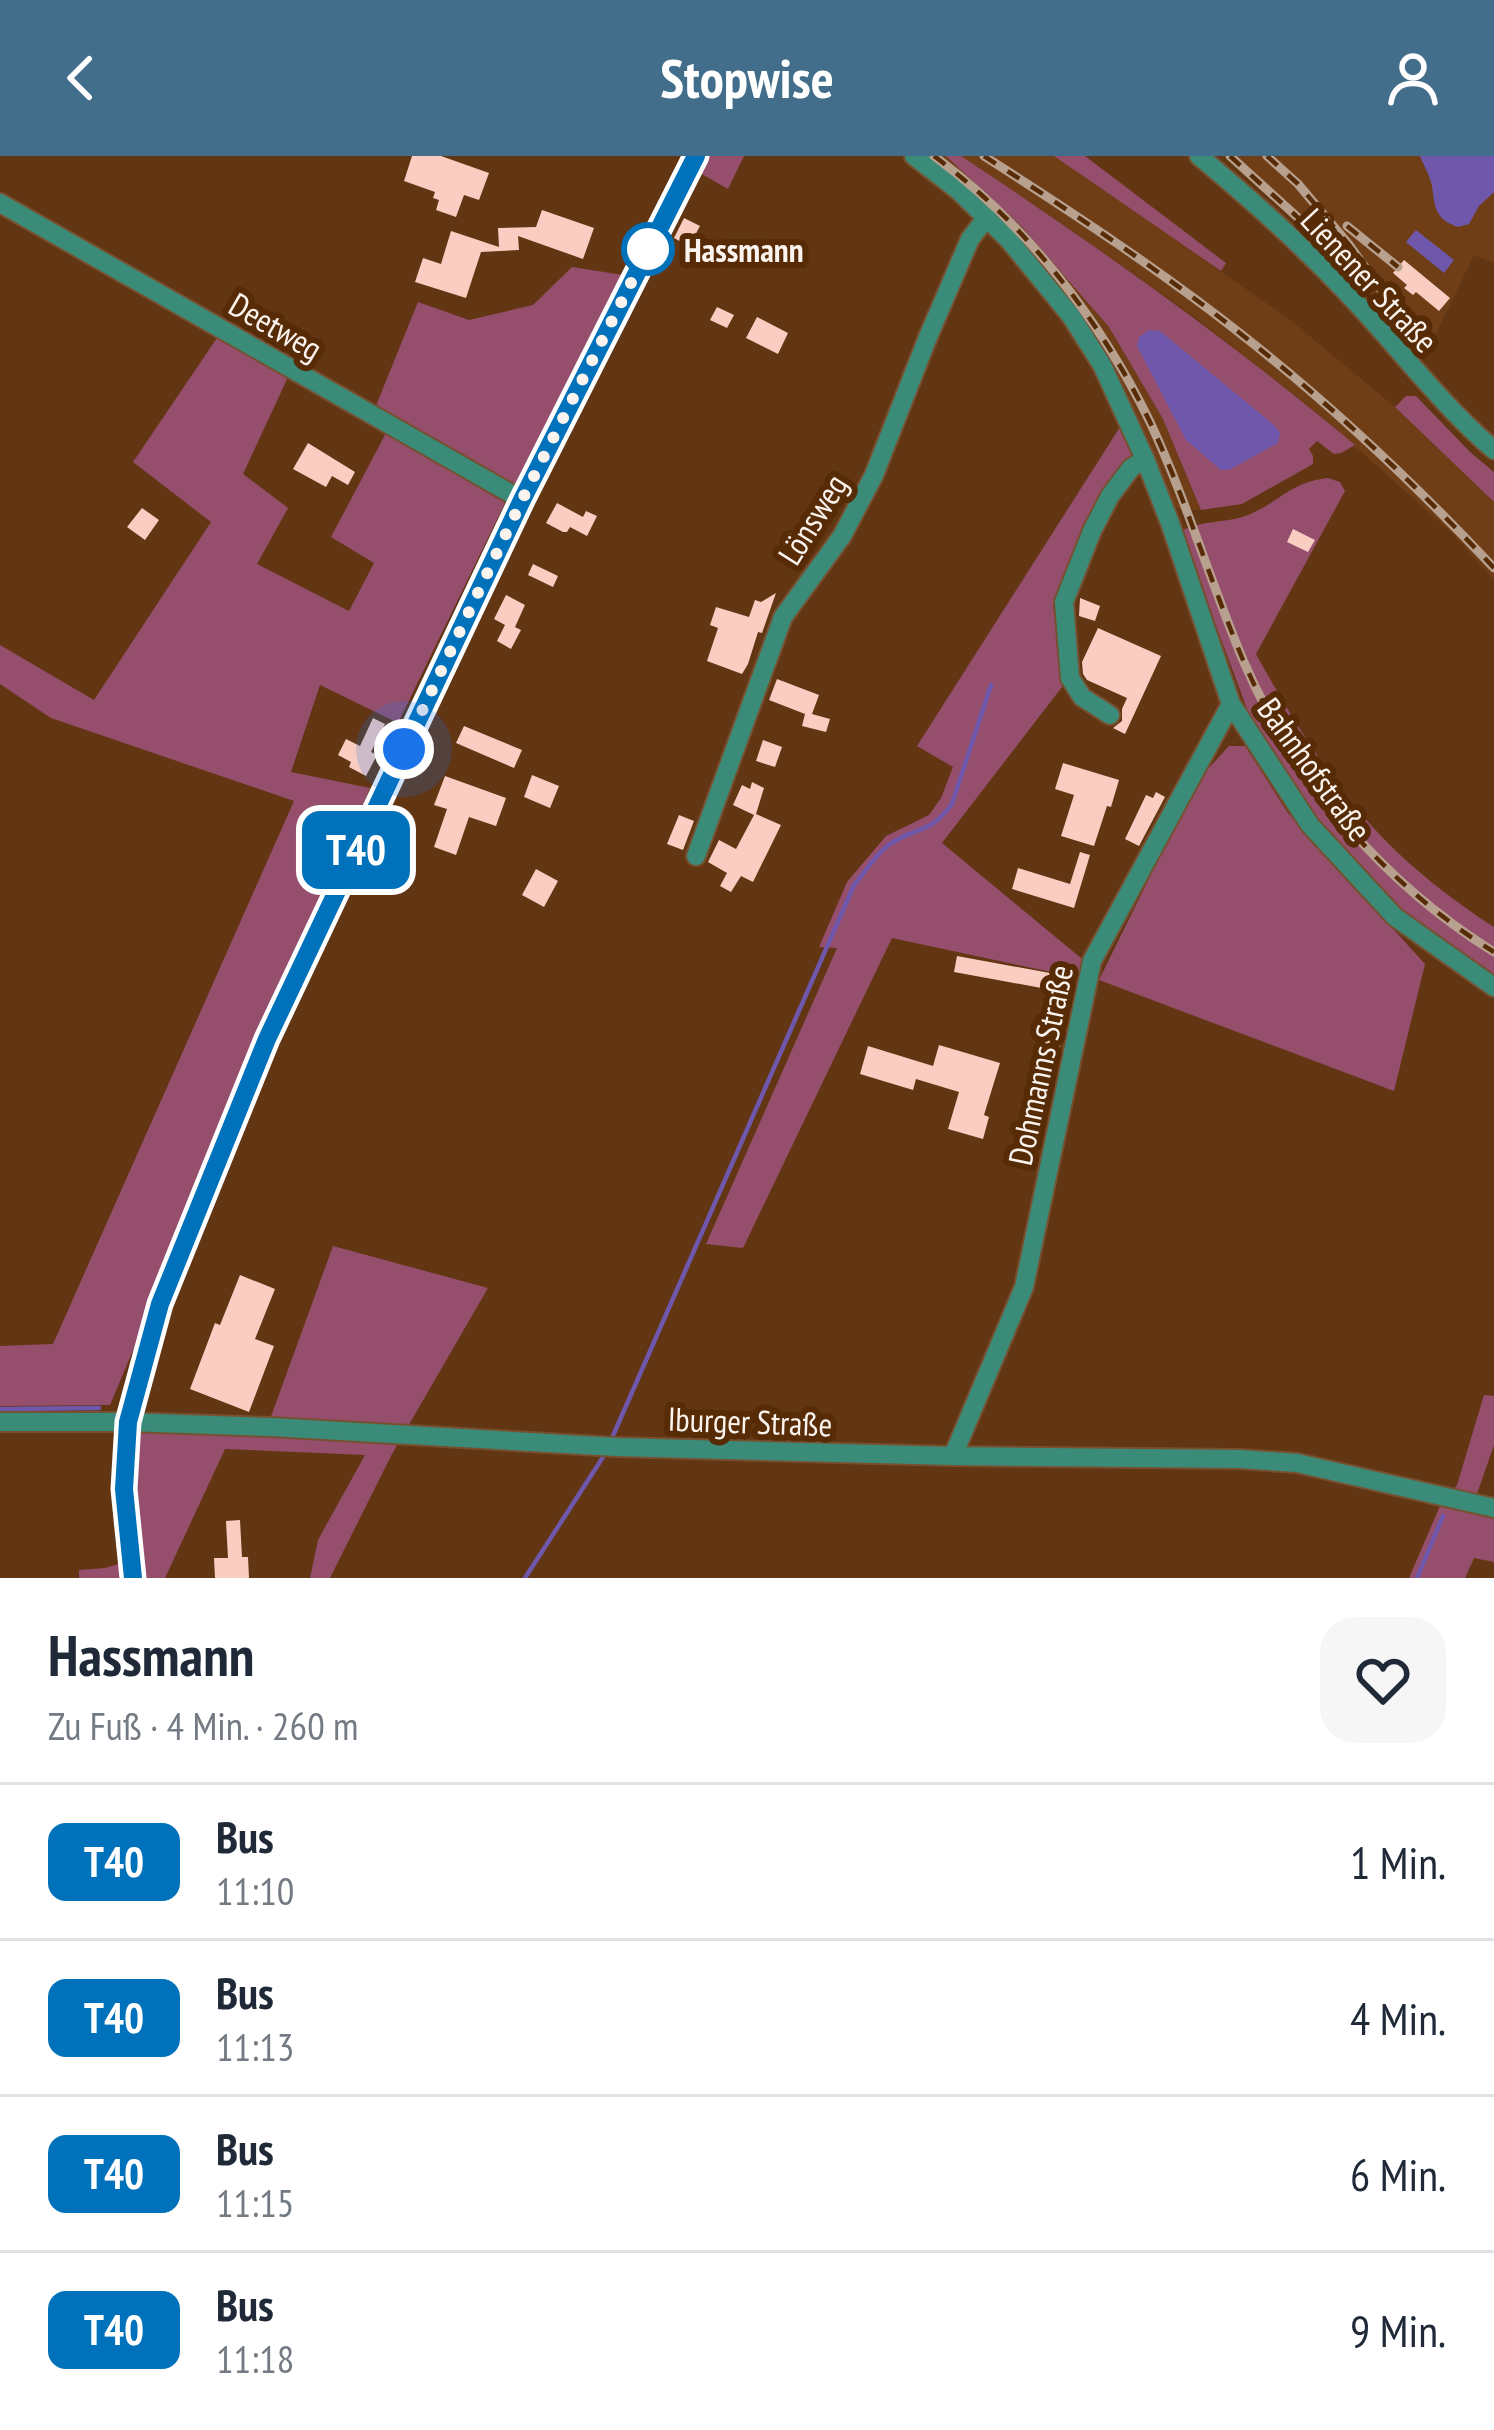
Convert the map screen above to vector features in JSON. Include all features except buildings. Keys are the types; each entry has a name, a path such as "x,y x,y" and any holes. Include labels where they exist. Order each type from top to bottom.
{"street":[{"path":"133,1578 124,1489 128,1422 160,1304 267,1039 522,500 696,156"},
{"name":"Bahnhofstraße","path":"914,156 987,217 1037,271 1102,365 1170,523 1231,704 1310,825 1395,917 1494,987"},
{"name":"Lienener Straße","path":"1199,156 1295,241 1451,411 1494,450"},
{"name":"Deetweg","path":"0,203 522,500"},
{"name":"Lönsweg","path":"696,856 783,617 842,536 874,475 970,238 987,217"},
{"path":"1111,715 1082,698 1070,678 1064,602 1110,496 1131,468 1145,459"},
{"name":"Dohmanns Straße","path":"953,1456 1024,1287 1092,961 1231,704"},
{"name":"Iburger Straße","path":"0,1422 271,1427 617,1447 1240,1459 1298,1463 1494,1508"}],"shaded area":[{"path":"707,156 744,156 728,189 698,172"},
{"path":"925,156 946,156 981,187 1052,259 1109,327 1163,419 1201,510 1173,505 1108,360"},
{"path":"946,156 961,156 1112,259 1355,445 1334,454 1317,441 1309,449 1313,464 1242,504 1201,510 1163,419 1109,327 1021,226"},
{"path":"961,156 1054,156 1288,318 1395,407 1494,502 1494,580 1453,534 1322,417 1192,315"},
{"path":"1054,156 1085,156 1226,263 1221,271"},
{"path":"1226,156 1494,156 1494,263 1474,255 1424,359 1363,286"},
{"path":"1420,156 1494,156 1494,192 1469,224 1458,227 1440,216"},
{"path":"1416,230 1454,260 1444,273 1406,242"},
{"path":"572,267 623,275 516,486 375,408 418,302 469,320 533,305"},
{"path":"1149,330 1160,331 1275,426 1280,433 1278,443 1221,470 1186,440 1137,346 1139,337"},
{"path":"219,335 289,375 243,474 288,508 257,564 349,611 374,563 331,537 386,433 505,503 398,723 320,685 291,772 370,788 110,1405 0,1406 0,1346 53,1344 294,801 51,718 0,684 0,645 94,700 211,522 133,462"},
{"path":"1406,396 1416,396 1494,472 1494,502 1395,407"},
{"path":"1120,427 1132,454 1084,530 1053,606 1065,683 942,843 1087,963 1079,978 892,938 743,1248 706,1244 837,948 819,947 847,882 886,836 929,815 941,798 953,767 917,746"},
{"path":"1328,478 1340,482 1345,491 1256,654 1314,751 1365,818 1423,875 1494,927 1494,977 1404,911 1316,817 1247,709 1181,531 1248,515 1294,488"},
{"path":"1229,746 1245,746 1288,813 1425,964 1394,1091 1099,980 1197,781"},
{"path":"333,1246 488,1288 392,1454 330,1578 310,1578 318,1540 365,1455 225,1449 165,1578 79,1578 79,1570 140,1557 132,1493 137,1436 162,1419 269,1422"},
{"path":"1484,1395 1494,1396 1494,1445 1471,1511 1494,1517 1494,1562 1474,1558 1465,1578 1409,1578 1440,1506 1457,1485"}],"waterway":[{"path":"612,1438 854,885 889,845 932,824 952,804 991,685"},
{"path":"0,1409 99,1408"},
{"path":"525,1578 603,1457"},
{"path":"1417,1578 1443,1516"}],"railway":[{"path":"934,156 1030,243 1108,347 1163,451 1243,660 1288,746 1316,786 1379,861 1453,925 1494,952"},
{"path":"984,156 1150,266 1279,365 1374,449 1494,568"},
{"path":"1230,156 1337,253"},
{"path":"1267,156 1298,184 1350,246 1422,348"},
{"path":"1347,226 1398,267"}],"bus line":[{"name":"T40","path":"133,1578 124,1489 128,1422 160,1304 267,1039 522,500 696,156"}],"place":[{"name":"Hassmann","path":"648,249"}],"route":[{"path":"404,749 648,249"}]}
